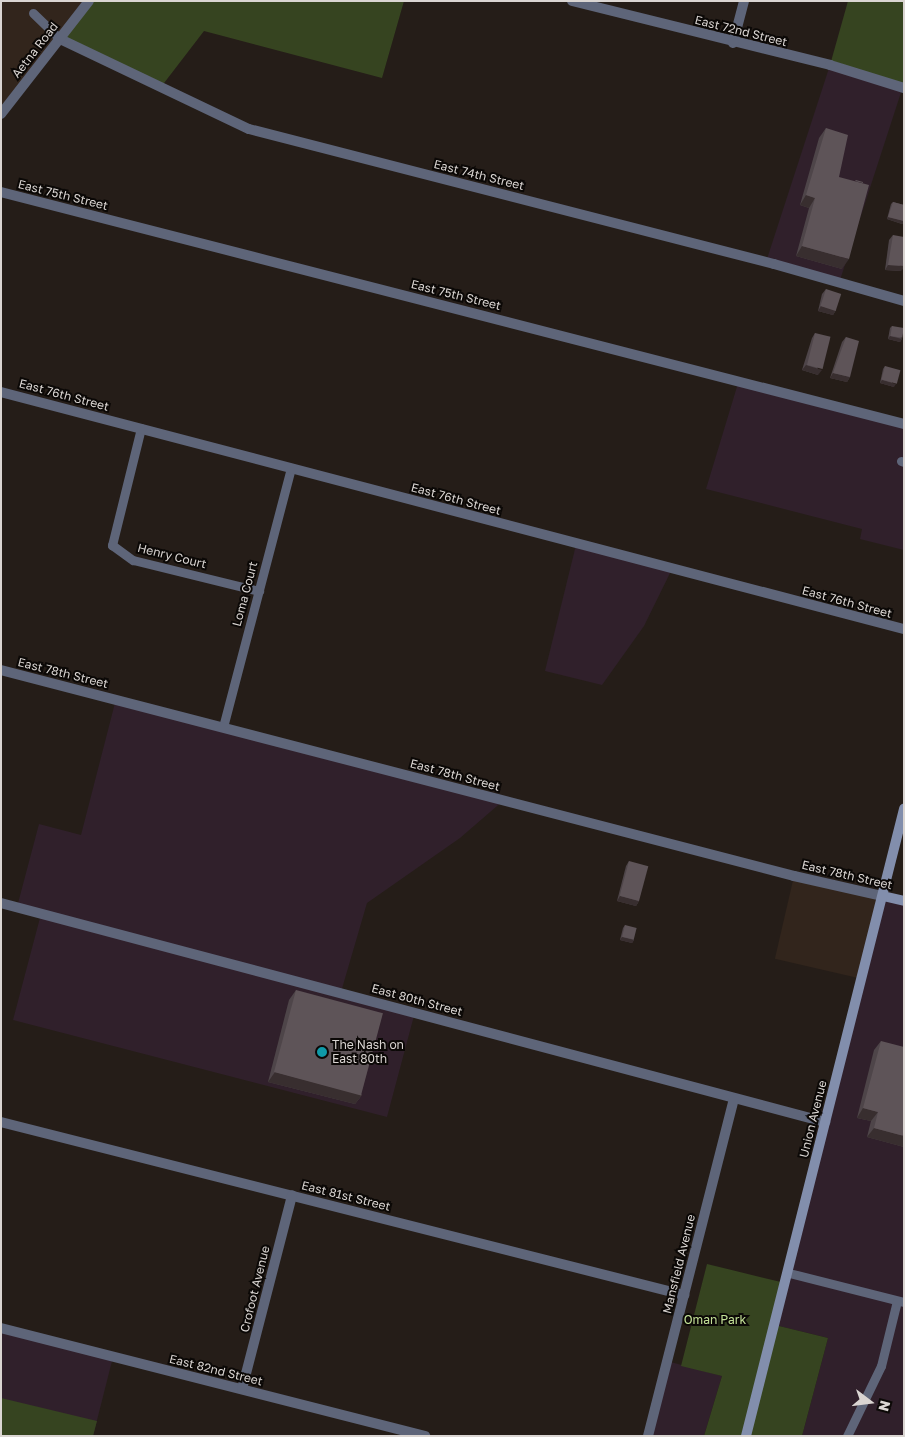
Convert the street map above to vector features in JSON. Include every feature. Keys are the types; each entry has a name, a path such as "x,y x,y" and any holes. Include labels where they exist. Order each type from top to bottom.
{"main road":[{"name":"Union Avenue","path":"746,1436 789,1273 904,809"},
{"name":"East 78th Street","path":"883,896 904,901"}],"street":[{"name":"Aetna Road","path":"1,114 89,1"},
{"name":"East 72nd Street","path":"572,1 734,43 830,65 904,88"},
{"path":"734,43 744,1"},
{"name":"East 74th Street","path":"60,39 249,129 764,261 904,301"},
{"name":"East 75th Street","path":"1,192 904,424"},
{"name":"East 76th Street","path":"1,392 904,629"},
{"name":"East 78th Street","path":"1,670 784,874 883,896"},
{"name":"East 80th Street","path":"1,903 825,1122"},
{"name":"Mansfield Avenue","path":"648,1436 734,1099"},
{"name":"East 81st Street","path":"1,1122 684,1295"},
{"name":"Crofoot Avenue","path":"242,1389 292,1195"},
{"name":"East 82nd Street","path":"1,1328 425,1436"}],"lane":[{"path":"33,12 60,39"},
{"name":"Henry Court","path":"141,428 112,545 133,560 259,591"},
{"name":"Loma Court","path":"223,727 291,468"},
{"path":"789,1273 901,1302 881,1366 847,1436"}],"shaded area":[{"path":"1,1 89,1 1,114"},
{"path":"830,65 902,88 838,285 766,262"},
{"path":"739,380 904,424 904,550 860,539 862,529 706,489"},
{"path":"576,545 672,569 644,626 602,685 545,671"},
{"path":"116,699 504,800 460,838 367,903 341,992 415,1012 387,1117 13,1020 41,914 17,907 39,824 81,835"},
{"path":"794,876 883,896 864,979 775,959"},
{"path":"883,896 904,901 904,1436 802,1436 828,1338 775,1325"},
{"path":"1,1328 113,1357 93,1436 1,1436"},
{"path":"667,1361 722,1376 704,1436 648,1436"}],"green space":[{"path":"90,1 404,1 382,78 204,31 161,87 60,39"},
{"path":"848,1 904,1 904,88 830,65"},
{"name":"Oman Park","path":"707,1264 785,1283 775,1325 828,1338 802,1436 704,1436 722,1376 681,1366"},
{"path":"1,1398 97,1421 93,1436 1,1436"}],"building":[{"path":"826,128 848,135 839,177 869,185 849,259 802,246 815,198 806,195"},
{"path":"893,202 904,205 904,221 888,217"},
{"path":"893,235 904,237 904,266 888,265"},
{"path":"826,289 841,294 836,311 820,306"},
{"path":"892,326 904,328 902,338 890,336"},
{"path":"815,333 831,337 823,369 807,365"},
{"path":"846,337 859,341 850,377 833,373"},
{"path":"885,366 900,370 897,384 881,380"},
{"path":"629,861 648,866 639,901 620,896"},
{"path":"625,925 637,928 634,940 622,937"},
{"name":"The Nash on East 80th","path":"296,990 383,1013 361,1095 274,1072"},
{"path":"881,1041 904,1047 904,1136 874,1128 878,1112 863,1108"}],"place":[{"name":"The Nash on East 80th","path":"322,1052"}]}
